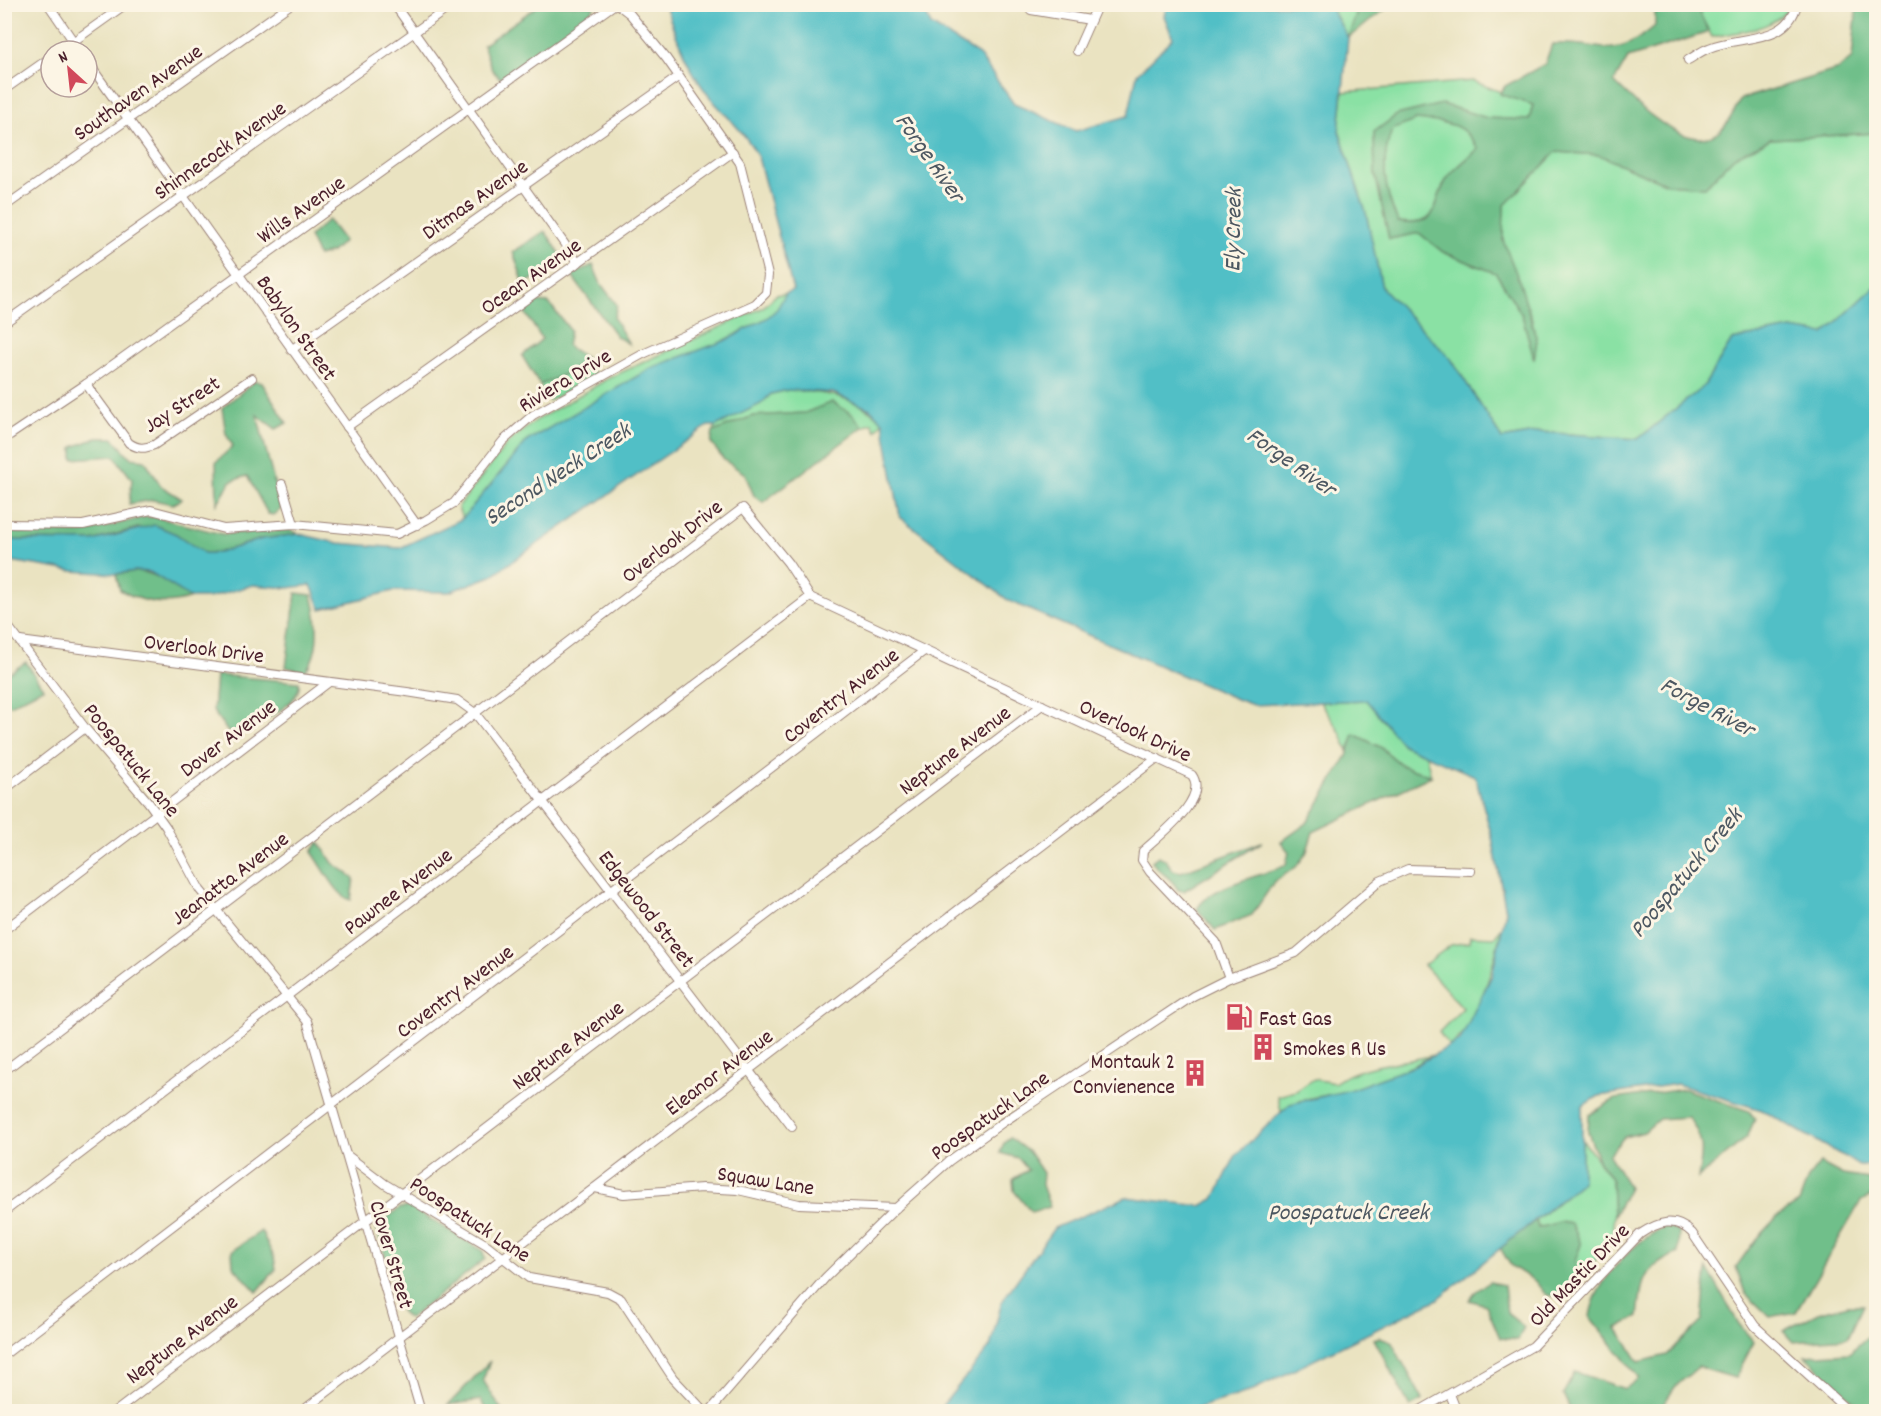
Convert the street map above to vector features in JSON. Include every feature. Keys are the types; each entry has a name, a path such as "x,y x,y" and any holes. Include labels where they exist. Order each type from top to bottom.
{"street":[{"path":"48,4 71,39"},
{"path":"77,39 126,4"},
{"name":"Southaven Avenue","path":"4,207 291,4"},
{"path":"394,4 578,263"},
{"name":"Shinnecock Avenue","path":"4,323 454,4"},
{"name":"Riviera Drive","path":"4,524 83,525 151,510 224,529 294,524 397,534 454,503 503,441 533,415 643,354 743,310 766,293 768,275 740,163 630,14 616,4"},
{"name":"Wills Avenue","path":"4,439 86,384 616,4"},
{"path":"1077,51 1098,4"},
{"path":"1688,60 1710,47 1773,34 1787,22 1797,4"},
{"path":"1031,10 1090,20"},
{"path":"4,90 39,65"},
{"name":"Ditmas Avenue","path":"291,350 678,77"},
{"name":"Babylon Street","path":"99,78 417,525"},
{"name":"Ocean Avenue","path":"347,427 733,152"},
{"name":"Jay Street","path":"86,384 129,443 136,448 145,448 154,445 252,378"},
{"path":"282,484 294,524"},
{"name":"Overlook Drive","path":"20,641 457,700 476,712 743,508 788,563 810,597 1192,775 1197,782 1189,806 1143,851 1142,860 1150,872 1216,942 1229,978"},
{"name":"Pawnee Avenue","path":"4,1212 810,597"},
{"name":"Poospatuck Lane","path":"4,621 85,728 156,813 166,827 190,875 216,910 307,1021 332,1106"},
{"name":"Coventry Avenue","path":"4,1355 924,651"},
{"name":"Dover Avenue","path":"4,930 329,682"},
{"name":"Neptune Avenue","path":"115,1412 1042,705"},
{"name":"Edgewood Street","path":"476,712 542,802 681,979 792,1127"},
{"name":"Jeanatta Avenue","path":"4,1071 476,712"},
{"path":"4,789 85,728"},
{"name":"Eleanor Avenue","path":"301,1412 1157,758"},
{"name":"Poospatuck Lane","path":"347,1155 368,1173 487,1245 529,1278 608,1292 621,1299 673,1378 707,1412 827,1277 896,1208 949,1161 1002,1123 1193,996 1229,978 1296,953 1314,941 1380,881 1408,869 1471,871"},
{"name":"Clover Street","path":"332,1106 421,1412"},
{"name":"Squaw Lane","path":"595,1188 624,1194 702,1188 738,1190 799,1204 896,1208"},
{"name":"Old Mastic Drive","path":"1450,1394 1533,1346 1640,1234 1652,1226 1668,1221 1685,1226 1692,1233 1755,1326 1849,1412"},
{"path":"1417,1412 1450,1394 1457,1412"}],"green space":[{"path":"1695,4 1709,32 1628,58 1614,82 1663,124 1693,137 1707,137 1723,128 1741,99 1839,69 1852,58 1857,5 1876,5 1876,133 1770,139 1734,157 1705,187 1667,184 1599,155 1556,152 1504,206 1503,240 1520,283 1537,340 1534,359 1522,315 1496,273 1443,252 1419,233 1389,239 1375,173 1374,132 1397,115 1442,104 1487,118 1529,120 1533,105 1500,94 1505,86 1545,64 1552,44 1605,48 1627,45 1655,26 1655,5","holes":["1416,120 1444,123 1460,128 1478,149 1447,179 1433,213 1428,218 1422,222 1398,222 1389,199 1385,176 1388,142 1392,130"]},
{"path":"539,5 595,5 592,11 501,79 492,70 483,45"},
{"path":"1330,5 1360,5 1348,38"},
{"path":"1359,5 1391,5 1348,38"},
{"path":"1695,5 1791,5 1784,14 1766,25 1712,37"},
{"path":"1473,81 1533,105 1529,120 1487,118 1442,104 1397,115 1374,132 1375,173 1389,239 1419,233 1443,252 1496,273 1522,315 1534,357 1534,328 1503,239 1504,206 1556,152 1599,155 1667,184 1705,187 1734,157 1770,139 1876,133 1876,286 1824,334 1791,329 1732,340 1704,386 1638,439 1540,432 1502,439 1451,359 1382,288 1366,213 1339,131 1343,92"},
{"path":"1416,120 1444,123 1459,128 1466,133 1478,149 1447,179 1433,213 1428,218 1412,223 1398,222 1389,199 1385,176 1385,154 1391,130"},
{"path":"328,220 344,241 332,252 318,256 309,237"},
{"path":"545,231 563,258 559,265 524,284 513,252"},
{"path":"593,265 601,284 617,305 614,318 629,344 617,337 571,275"},
{"path":"786,293 777,310 767,318 724,341 622,386 527,441 462,519 458,507 508,443 535,421 609,378 762,308 776,295"},
{"path":"534,302 549,303 570,330 567,346 586,358 572,371 540,385 522,356 542,339 525,313"},
{"path":"586,358 595,375 549,401 540,385 572,371"},
{"path":"255,381 262,383 287,423 276,429 257,415 281,509 274,515 268,514 247,476 231,481 217,504 216,462 233,446 226,434 222,408"},
{"path":"788,390 839,397 872,412 883,421 876,431 872,423 863,427 852,414 832,402 805,413 753,416 713,432 716,426 760,404 771,394"},
{"path":"832,402 852,414 863,427 763,502 754,496 745,474 724,460 711,443 713,432 753,416 805,413"},
{"path":"97,438 113,438 131,458 145,460 161,486 182,499 173,504 153,500 129,504 132,479 114,456 73,459 73,447"},
{"path":"145,517 155,517 222,534 291,530 299,534 262,539 218,553 203,553 176,534 138,528 92,541 5,540 4,532 82,533"},
{"path":"136,571 158,577 191,598 164,603 146,601 120,590 116,574"},
{"path":"296,593 312,595 316,614 317,635 314,656 304,672 286,667"},
{"path":"26,662 43,688 10,705 5,704 5,676"},
{"path":"216,675 299,682 298,690 294,698 267,719 239,734 228,732 213,711"},
{"path":"1366,700 1403,745 1426,755 1431,776 1403,766 1380,747 1354,735 1348,751 1340,732 1320,702"},
{"path":"1354,734 1380,747 1403,766 1431,776 1313,832 1306,854 1296,867 1274,882 1252,915 1215,930 1197,909 1204,900 1225,887 1286,865 1289,852 1281,842 1307,823 1347,756"},
{"path":"319,842 333,863 354,878 351,900 335,887 312,852"},
{"path":"1262,842 1184,891 1178,890 1152,861 1158,856 1165,859 1173,870 1181,872"},
{"path":"1502,927 1490,974 1477,1010 1459,1038 1449,1046 1439,1032 1463,1008 1424,965 1451,945 1469,942 1470,936 1494,937"},
{"path":"1434,1055 1380,1080 1347,1091 1303,1100 1281,1112 1278,1096 1296,1091 1314,1079 1334,1083 1357,1071"},
{"path":"1684,1089 1749,1111 1755,1119 1747,1137 1698,1178 1701,1160 1700,1139 1688,1117 1659,1119 1644,1132 1624,1137 1609,1155 1629,1187 1614,1216 1612,1180 1598,1160 1588,1132 1589,1115 1615,1099"},
{"path":"1010,1138 1029,1152 1043,1173 1042,1185 1050,1207 1031,1212 1014,1191 1013,1179 1028,1170 1018,1158 1000,1153 1004,1143"},
{"path":"1582,1139 1612,1180 1614,1216 1612,1235 1595,1261 1578,1270 1575,1261 1581,1244 1560,1222 1538,1228 1536,1220 1582,1182"},
{"path":"1820,1163 1843,1175 1876,1180 1876,1194 1861,1201 1796,1312 1770,1317 1745,1293 1736,1267 1756,1239 1778,1216 1799,1203 1808,1178"},
{"path":"410,1207 482,1250 485,1259 409,1319 402,1314 377,1225 400,1208"},
{"path":"1536,1220 1538,1228 1560,1222 1572,1224 1581,1244 1575,1261 1578,1270 1569,1291 1556,1296 1546,1295 1535,1281 1511,1266 1500,1248"},
{"path":"1666,1227 1679,1232 1678,1253 1657,1265 1646,1277 1638,1317 1617,1328 1639,1362 1667,1355 1702,1321 1707,1268 1739,1324 1754,1342 1735,1378 1698,1367 1675,1387 1659,1411 1571,1411 1563,1394 1575,1372 1625,1389 1639,1378 1590,1317 1599,1290 1618,1264 1642,1241"},
{"path":"261,1231 274,1257 276,1269 257,1292 233,1266 232,1251"},
{"path":"1490,1282 1504,1285 1507,1313 1524,1327 1518,1340 1500,1338 1486,1305 1469,1300 1475,1292"},
{"path":"1848,1305 1863,1305 1848,1338 1793,1342 1783,1331 1818,1313"},
{"path":"1876,1329 1876,1411 1865,1411 1805,1356 1849,1353"},
{"path":"1380,1337 1391,1341 1423,1400 1410,1407 1374,1339"},
{"path":"490,1361 483,1380 502,1411 486,1411 481,1400 448,1405"}],"water":[{"path":"665,5 922,5 931,25 979,55 1014,104 1076,131 1128,116 1137,74 1173,38 1164,16 1167,5 1329,5 1348,38 1339,131 1366,213 1382,288 1451,359 1502,439 1540,432 1638,439 1704,386 1732,340 1791,329 1824,334 1876,286 1876,1165 1859,1165 1762,1110 1677,1084 1599,1096 1582,1106 1582,1182 1438,1299 1249,1392 1187,1411 938,1411 990,1347 1002,1301 1054,1228 1126,1197 1201,1206 1214,1199 1236,1155 1290,1104 1349,1090 1415,1066 1460,1040 1492,975 1506,911 1492,837 1475,776 1403,745 1366,700 1253,705 1009,601 900,517 883,422 870,409 833,393 788,390 771,394 761,404 716,426 708,426 491,576 449,592 393,591 321,609 311,585 288,588 253,585 208,598 191,598 150,572 136,571 116,574 72,571 5,560 5,540 92,541 155,525 176,534 204,553 218,553 262,539 299,534 338,543 400,548 462,519 527,441 651,368 724,341 767,318 777,309 786,293 793,290 758,157 744,135 698,81"}],"place":[{"name":"Fast Gas","path":"1239,1017"},
{"name":"Smokes R Us","path":"1263,1047"},
{"name":"Montauk 2 Convienence","path":"1195,1073"}],"water label":[{"name":"Forge River","path":"931,157"},
{"name":"Ely Creek","path":"1232,230"},
{"name":"Forge River","path":"1292,461"},
{"name":"Second Neck Creek","path":"557,473"},
{"name":"Forge River","path":"1708,706"},
{"name":"Poospatuck Creek","path":"1685,872"},
{"name":"Poospatuck Creek","path":"1348,1211"}]}
